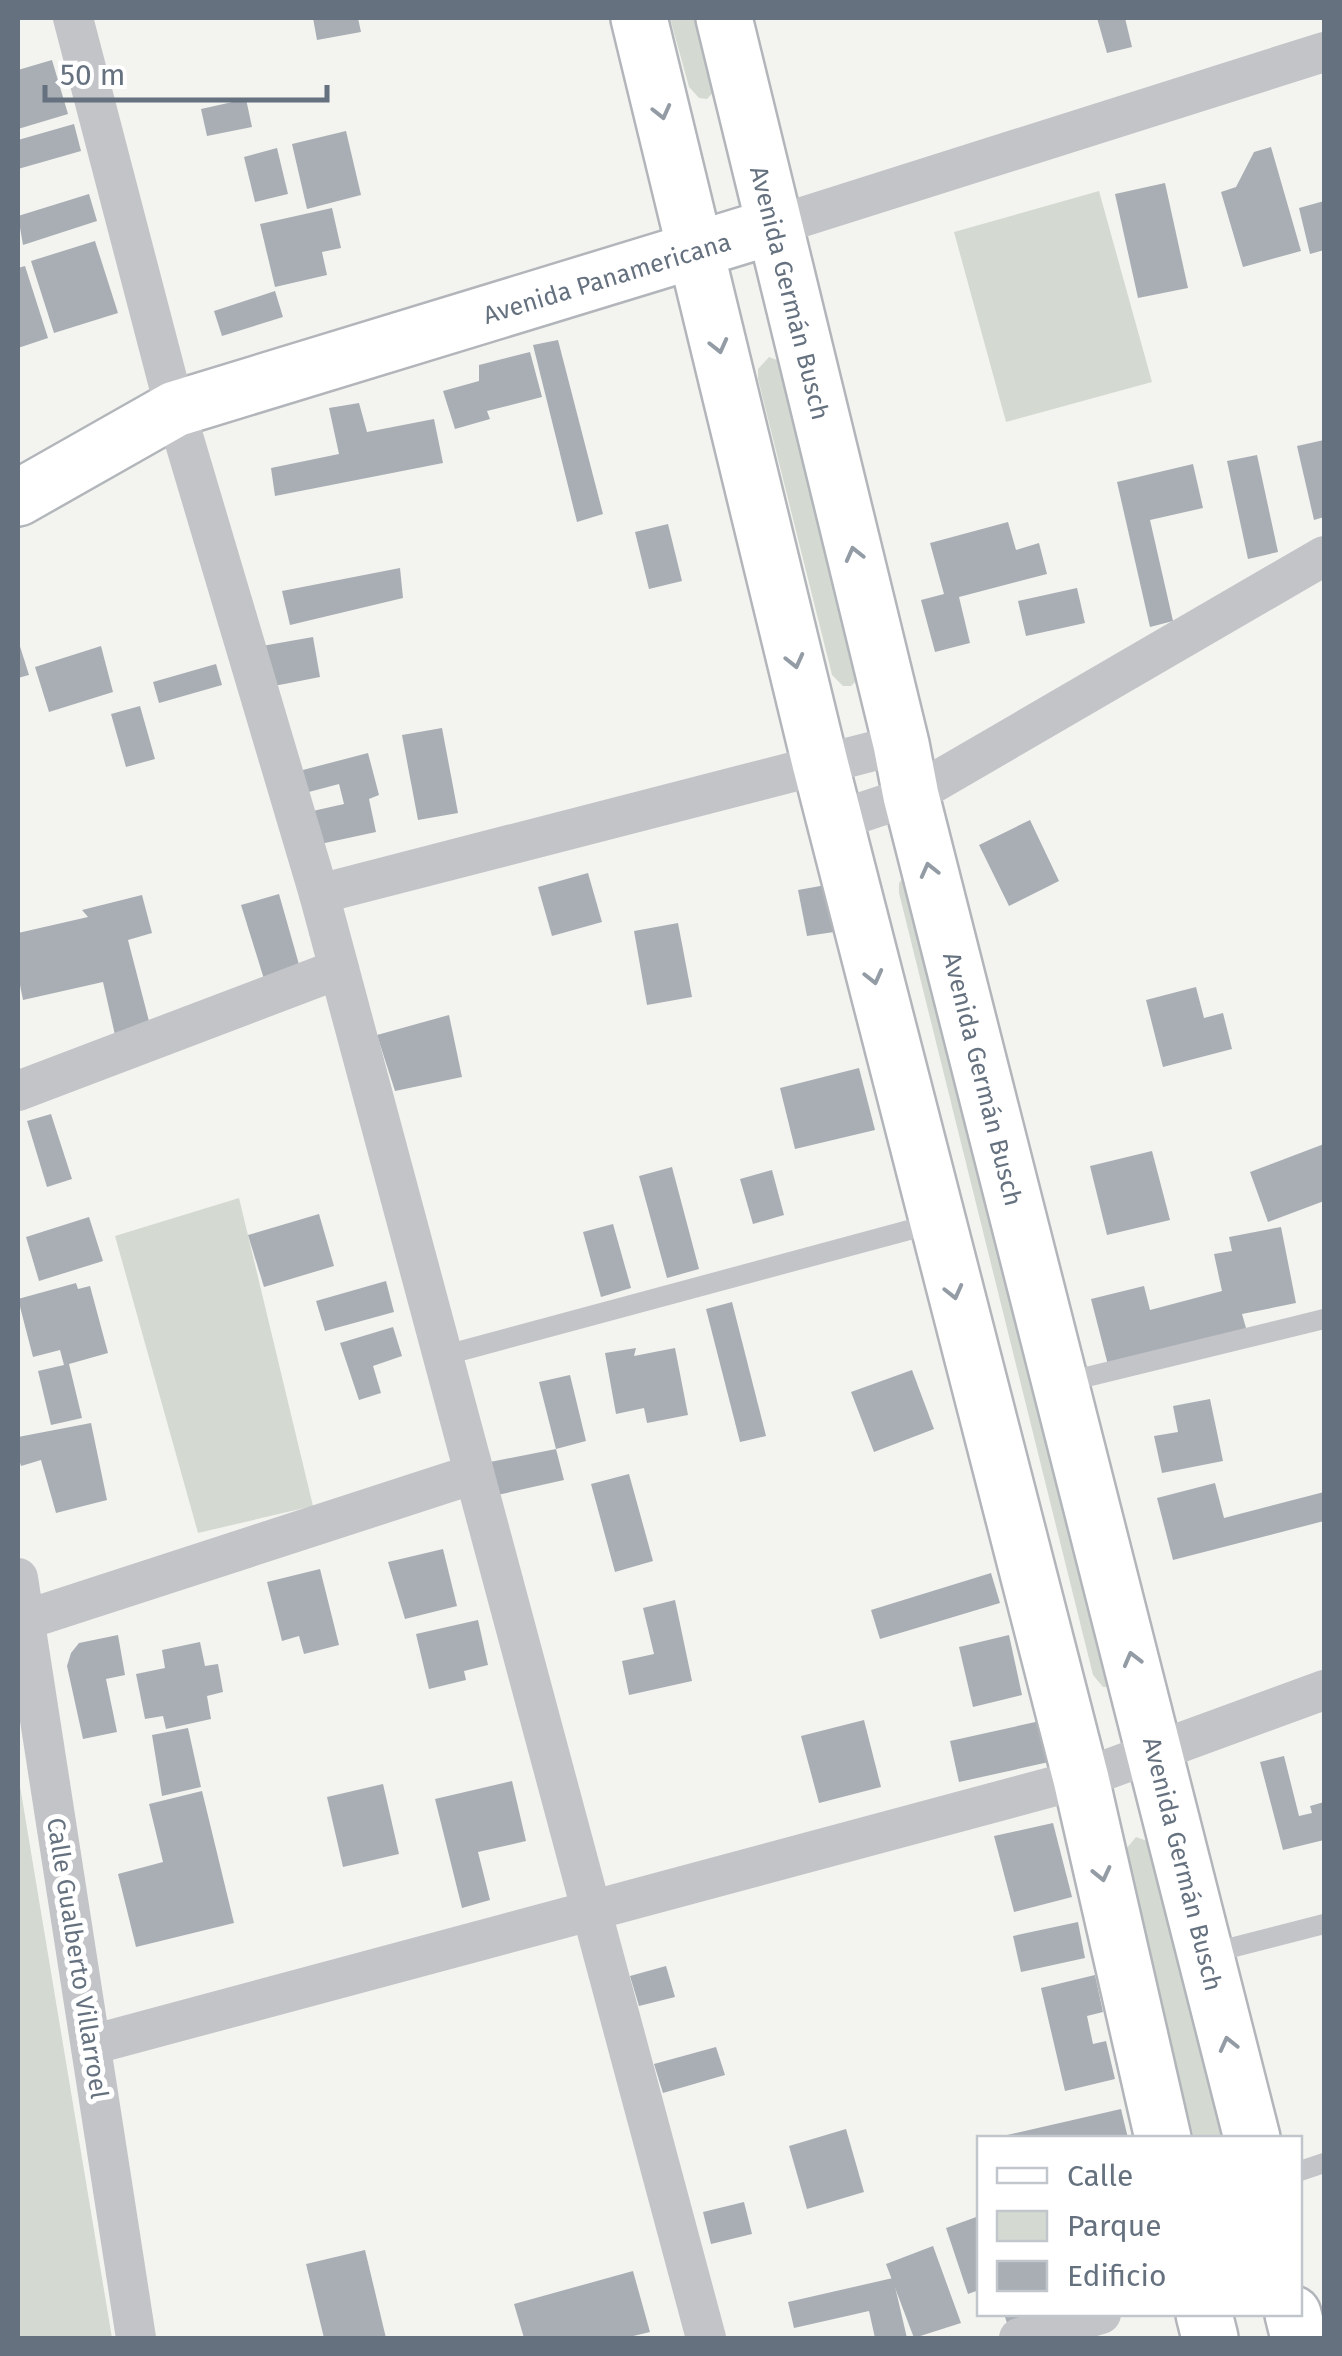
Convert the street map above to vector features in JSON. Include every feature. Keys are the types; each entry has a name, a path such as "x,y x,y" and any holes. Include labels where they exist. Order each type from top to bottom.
{"main road":[{"path":"640,18 820,762 1080,1780 1163,2136"},
{"name":"Avenida Germán Busch","path":"724,18 906,770 1251,2136"},
{"name":"Avenida Panamericana","path":"18,498 174,409 774,226"}],"street":[{"path":"72,18 174,409 339,969 706,2338"},
{"name":"Avenida Panamericana","path":"774,226 1324,52"},
{"path":"835,821 906,770 1324,556"},
{"path":"318,894 820,762 906,770"},
{"path":"18,1091 339,969"},
{"path":"25,1620 474,1474"},
{"name":"Calle Gualberto Villarroel","path":"18,1578 136,2338"},
{"path":"91,2045 1080,1780 1324,1690"},
{"path":"1018,2338 1094,2316"}],"lane":[{"path":"442,1356 937,1223"},
{"path":"1060,1384 1324,1319"},
{"path":"1204,1954 1324,1924"}],"green space":[{"path":"670,18 703,18 717,88 707,99 699,98 689,87"},
{"path":"1099,191 1152,382 1006,422 954,232"},
{"path":"769,357 785,363 861,676 851,686 843,686 832,675 758,379 758,369"},
{"path":"909,870 1111,1687 1103,1687 1093,1675 899,893 899,883"},
{"path":"239,1198 313,1506 198,1533 115,1236"},
{"path":"18,1774 112,2338 18,2338"},
{"path":"1136,1837 1153,1843 1226,2136 1194,2136 1126,1849"}],"building":[{"path":"313,18 358,18 361,32 317,40"},
{"path":"1097,18 1125,18 1132,47 1107,53"},
{"path":"52,60 68,114 18,129 18,70"},
{"path":"246,99 252,127 207,136 201,109"},
{"path":"74,124 81,151 18,169 18,140"},
{"path":"346,131 361,195 307,209 292,144"},
{"path":"1271,147 1301,251 1243,267 1221,192 1236,187 1254,152"},
{"path":"277,148 288,194 255,202 244,157"},
{"path":"1165,183 1188,288 1138,298 1115,194"},
{"path":"89,194 97,221 23,245 18,216"},
{"path":"1324,201 1324,250 1310,254 1299,208"},
{"path":"332,208 341,248 322,252 327,275 275,287 260,224"},
{"path":"95,241 118,313 54,333 31,261"},
{"path":"25,266 48,338 18,348 18,268"},
{"path":"275,291 283,317 222,336 214,311"},
{"path":"558,340 603,514 577,522 533,345"},
{"path":"530,352 542,397 487,411 490,419 455,429 443,391 479,381 479,365"},
{"path":"359,403 367,432 434,419 443,463 275,496 271,468 339,454 329,408"},
{"path":"1324,440 1324,517 1314,520 1297,446"},
{"path":"1257,455 1278,552 1248,559 1227,461"},
{"path":"1193,464 1203,508 1150,520 1173,621 1150,627 1117,482"},
{"path":"1008,522 1016,550 1039,543 1047,574 959,597 970,643 935,652 921,600 944,594 930,543"},
{"path":"668,524 682,581 649,589 635,532"},
{"path":"400,568 403,598 290,625 282,591"},
{"path":"1077,588 1085,623 1026,636 1018,601"},
{"path":"313,637 320,677 269,687 262,646"},
{"path":"18,640 29,675 18,678"},
{"path":"101,646 113,692 49,712 35,667"},
{"path":"216,664 222,685 159,703 153,682"},
{"path":"140,706 155,759 126,767 111,714"},
{"path":"442,728 458,813 418,820 402,735"},
{"path":"368,753 379,795 369,799 376,832 311,846 304,813 344,804 339,784 305,793 299,771"},
{"path":"1030,820 1059,881 1009,906 979,845"},
{"path":"588,873 602,922 552,936 538,887"},
{"path":"826,885 834,932 807,936 798,890"},
{"path":"279,894 300,968 264,979 241,905"},
{"path":"142,895 152,933 128,940 150,1025 115,1035 103,982 23,1000 18,975 18,933 88,917 82,910"},
{"path":"678,923 692,997 647,1005 634,931"},
{"path":"1196,987 1204,1018 1223,1013 1232,1049 1163,1067 1146,1000"},
{"path":"449,1015 462,1077 395,1091 377,1035"},
{"path":"859,1068 875,1130 795,1149 780,1088"},
{"path":"51,1114 72,1179 47,1187 27,1121"},
{"path":"1324,1144 1324,1201 1268,1222 1250,1172"},
{"path":"1152,1151 1170,1220 1107,1235 1090,1166"},
{"path":"672,1167 699,1269 667,1278 639,1176"},
{"path":"772,1170 784,1215 753,1224 740,1179"},
{"path":"319,1214 334,1266 264,1287 248,1235"},
{"path":"89,1217 103,1261 39,1281 26,1237"},
{"path":"613,1224 631,1288 601,1297 583,1232"},
{"path":"1281,1227 1296,1303 1242,1314 1248,1335 1109,1369 1091,1299 1144,1286 1150,1310 1222,1291 1214,1254 1232,1251 1229,1237"},
{"path":"386,1281 394,1312 325,1331 316,1301"},
{"path":"76,1283 78,1289 90,1286 108,1353 69,1364 82,1418 51,1425 38,1371 64,1365 60,1350 33,1357 18,1299"},
{"path":"732,1302 766,1436 740,1442 706,1309"},
{"path":"393,1327 402,1356 373,1366 381,1393 359,1400 340,1343"},
{"path":"636,1348 634,1356 675,1348 688,1415 647,1423 644,1408 616,1414 605,1353"},
{"path":"912,1370 934,1429 874,1452 851,1392"},
{"path":"570,1375 586,1441 556,1449 539,1382"},
{"path":"1210,1399 1223,1461 1162,1473 1154,1436 1178,1432 1173,1406"},
{"path":"91,1423 107,1500 56,1513 41,1460 21,1466 18,1437"},
{"path":"556,1449 564,1480 493,1496 485,1463"},
{"path":"629,1474 653,1561 615,1572 591,1484"},
{"path":"1215,1483 1224,1518 1324,1492 1324,1521 1173,1560 1157,1498"},
{"path":"443,1549 457,1606 405,1619 388,1562"},
{"path":"320,1569 339,1645 304,1654 299,1636 282,1641 267,1582"},
{"path":"991,1573 1000,1603 880,1639 871,1610"},
{"path":"675,1600 692,1681 629,1695 622,1661 654,1654 643,1608"},
{"path":"478,1620 488,1665 464,1671 466,1680 429,1689 416,1634"},
{"path":"118,1635 125,1675 106,1679 117,1732 83,1739 67,1666 71,1653 79,1643"},
{"path":"1009,1635 1022,1695 973,1707 959,1647"},
{"path":"200,1642 205,1666 218,1664 223,1692 207,1696 211,1719 166,1729 163,1716 145,1719 136,1674 165,1668 162,1650"},
{"path":"864,1720 881,1787 819,1803 801,1736"},
{"path":"1040,1721 1049,1762 959,1782 950,1741"},
{"path":"188,1728 201,1787 162,1796 152,1735"},
{"path":"1284,1756 1299,1816 1312,1813 1310,1806 1324,1802 1324,1840 1283,1850 1260,1762"},
{"path":"512,1781 526,1841 478,1852 490,1900 462,1908 435,1799"},
{"path":"383,1784 399,1854 343,1867 327,1797"},
{"path":"202,1791 234,1923 136,1947 118,1874 163,1862 149,1804"},
{"path":"1053,1823 1072,1897 1014,1912 994,1836"},
{"path":"1078,1922 1085,1958 1021,1972 1013,1936"},
{"path":"666,1966 675,1997 639,2006 630,1976"},
{"path":"1095,1975 1103,2012 1087,2016 1093,2044 1106,2041 1115,2079 1065,2091 1041,1988"},
{"path":"716,2047 725,2075 663,2093 654,2064"},
{"path":"1121,2109 1128,2136 1007,2136"},
{"path":"846,2129 864,2192 807,2209 789,2146"},
{"path":"744,2202 752,2234 711,2244 703,2212"},
{"path":"977,2217 977,2291 968,2294 946,2228"},
{"path":"933,2246 961,2323 914,2338 886,2264"},
{"path":"365,2250 386,2338 324,2338 306,2264"},
{"path":"633,2271 650,2332 625,2338 524,2338 514,2304"},
{"path":"893,2278 907,2338 875,2338 869,2311 794,2328 788,2302"},
{"path":"1005,2316 1033,2316 1011,2335"}]}
